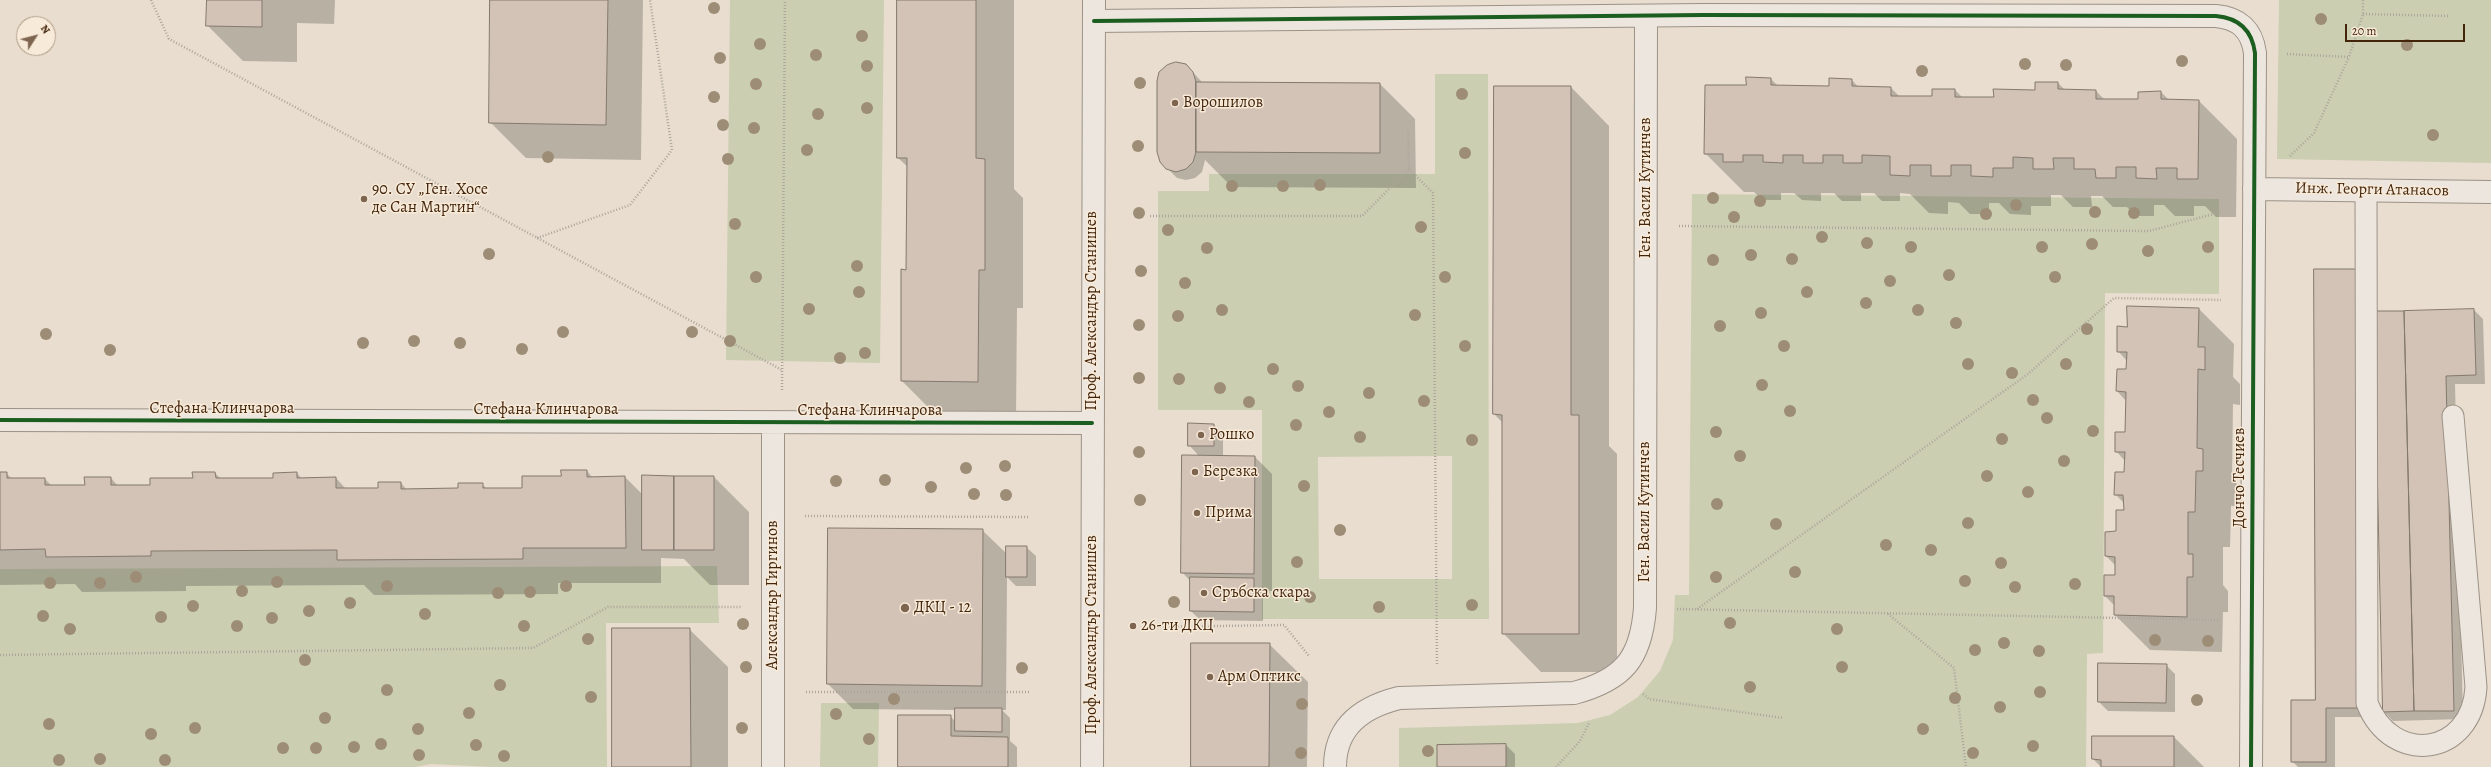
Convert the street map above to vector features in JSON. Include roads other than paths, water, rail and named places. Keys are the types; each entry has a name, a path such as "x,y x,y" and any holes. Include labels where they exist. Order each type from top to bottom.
{"street":[{"path":"1094,10 1439,8 1646,16 2227,17 2248,30 2253,41 2255,53 2254,189"},
{"name":"Проф. Александър Станишев","path":"1092,767 1094,10"},
{"name":"Ген. Васил Кутинчев","path":"1335,767 1335,756 1342,734 1357,716 1376,703 1399,698 1574,693 1597,687 1618,674 1634,655 1643,633 1645,608 1646,16"},
{"name":"Инж. Георги Атанасов","path":"2254,189 2491,192"},
{"name":"Дончо Тесчиев","path":"2251,767 2254,189"},
{"name":"Стефана Клинчарова","path":"0,420 1092,423"},
{"name":"Александър Гиргинов","path":"772,767 773,516 777,422"}],"lane":[{"path":"2366,190 2367,703 2380,727 2388,735 2408,744 2426,746 2450,738 2460,730 2470,717 2476,702 2476,687 2453,416"}],"place":[{"name":"Ворошилов","path":"1175,103"},
{"name":"90. СУ „Ген. Хосе де Сан Мартин“","path":"364,199"},
{"name":"Рошко","path":"1201,435"},
{"name":"Березка","path":"1195,472"},
{"name":"Прима","path":"1197,513"},
{"name":"Сръбска скара","path":"1204,593"},
{"name":"ДКЦ - 12","path":"905,608"},
{"name":"26-ти ДКЦ","path":"1133,626"},
{"name":"Арм Оптикс","path":"1210,677"}]}
